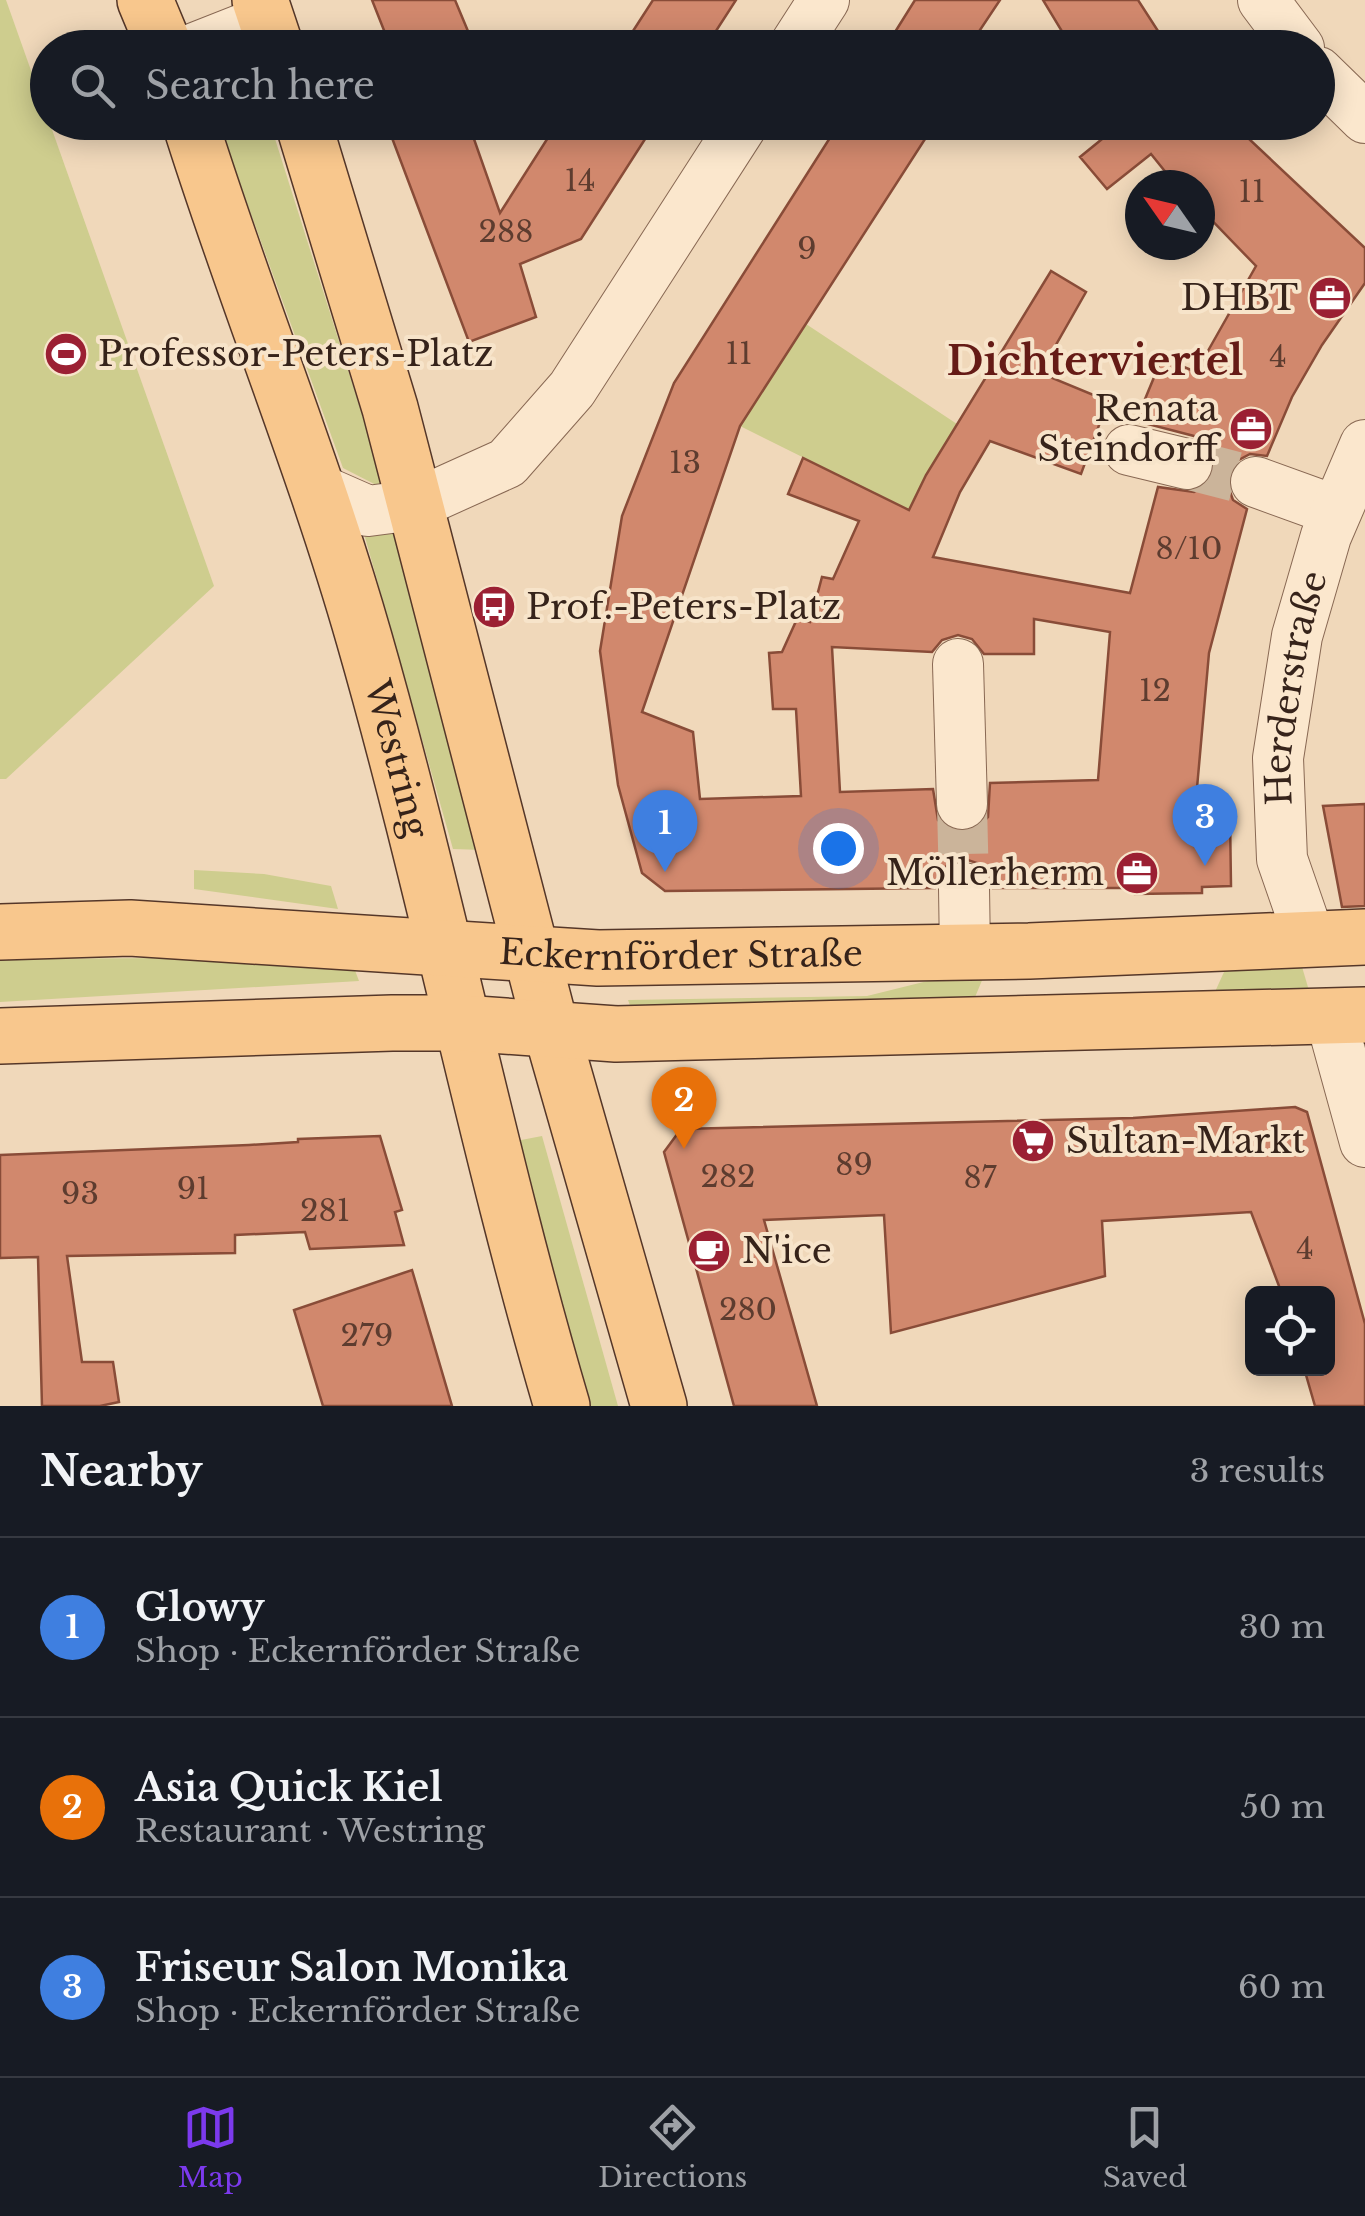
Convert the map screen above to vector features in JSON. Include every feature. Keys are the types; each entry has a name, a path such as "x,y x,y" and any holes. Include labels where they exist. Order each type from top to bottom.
{"main road":[{"path":"146,0 158,30"},
{"name":"Westring","path":"196,140 222,226 318,489 364,636 420,840 442,946 525,1281 562,1406"},
{"path":"308,140 390,408 551,1029 660,1406"},
{"name":"Eckernförder Straße","path":"0,932 130,928 598,958 965,952 1365,937"},
{"name":"Eckernförder Straße","path":"0,1036 462,1023 616,1034 1348,1015"}],"street":[{"path":"805,30 824,0"},
{"path":"1262,0 1285,30"},
{"path":"1335,89 1365,118"},
{"path":"318,489 368,511 414,505 507,462 572,389 732,140"},
{"name":"Herderstraße","path":"1309,937 1282,858 1278,758 1297,636 1326,536 1365,445"},
{"path":"1130,450 1187,464"},
{"path":"1256,482 1336,512"},
{"path":"958,664 962,804"},
{"path":"964,888 965,952"},
{"path":"1348,1015 1344,1069 1365,1142"}],"shaded area":[{"name":"Professor-Peters-Platz","path":"0,0 6,0 30,68 30,140 56,140 214,586 6,779 0,779"},
{"path":"224,140 275,140 386,490 343,468"},
{"path":"806,324 957,424 909,510 740,426"},
{"path":"361,523 396,528 483,850 453,849"},
{"path":"194,870 264,874 331,886 338,909 194,889"},
{"path":"350,957 359,981 0,1002 0,959"},
{"path":"1300,960 1310,994 1214,994 1229,961"},
{"path":"988,966 973,1002 632,1011 628,1000 867,996"},
{"path":"542,1136 618,1406 590,1406 516,1141"}],"building":[{"path":"372,0 455,0 468,30 384,30"},
{"path":"653,0 736,0 717,30 634,30"},
{"path":"915,0 1000,0 980,30 896,30"},
{"path":"1043,0 1138,0 1157,30 1061,30"},
{"path":"393,140 474,140 500,213 547,140 644,140 581,239 520,264 536,317 469,342"},
{"path":"829,140 924,140 740,426 642,712 693,732 700,799 801,796 796,709 773,709 769,653 782,652 797,619 810,622 822,577 833,579 859,521 788,494 803,458 909,510 926,475 1051,271 1086,292 1040,373 1108,401 1081,474 990,441 960,492 933,557 1130,593 1158,487 1194,492 1207,484 1215,470 1214,455 1206,443 1194,436 1136,421 1162,358 1196,372 1256,266 1215,224 1215,170 1164,170 1151,154 1131,170 1125,170 1125,175 1107,189 1080,157 1101,140 1250,140 1365,248 1365,283 1292,397 1267,456 1250,454 1237,461 1229,473 1233,500 1247,509 1209,653 1197,788 1207,788 1207,817 1230,816 1231,886 1202,887 1202,893 1135,894 1135,888 993,888 988,872 965,859 948,864 935,888 665,891 642,873 618,785 600,651 622,516 674,383","holes":["1034,619 1110,632 1098,780 990,783 988,817 978,828 964,833 949,830 938,820 933,789 840,792 832,647 932,652 942,640 958,635 972,639 984,654 1034,654"]},
{"path":"1365,804 1365,906 1342,907 1323,806"},
{"path":"1295,1107 1307,1112 1365,1324 1365,1406 1315,1406 1306,1376 1335,1376 1335,1286 1279,1286 1251,1212 1102,1221 1105,1276 891,1333 884,1215 764,1220 817,1406 734,1406 664,1152 681,1129 1133,1118"},
{"path":"380,1136 402,1210 395,1212 404,1245 310,1249 305,1232 235,1235 235,1253 67,1256 82,1362 113,1362 119,1402 100,1406 42,1406 38,1257 0,1258 0,1155"},
{"path":"412,1270 452,1406 323,1406 294,1310"}],"tunnel":[{"path":"1187,464 1256,482"},
{"path":"962,804 964,888"}],"place":[{"name":"DHBT","path":"1330,298"},
{"name":"Professor-Peters-Platz","path":"66,354"},
{"name":"Renata Steindorff","path":"1251,429"},
{"name":"Prof.-Peters-Platz","path":"494,607"},
{"name":"Friseur Salon Monika","path":"1205,866"},
{"name":"Glowy","path":"665,872"},
{"name":"Möllerherm","path":"1137,873"},
{"name":"Sultan-Markt","path":"1033,1141"},
{"name":"Asia Quick Kiel","path":"684,1149"},
{"name":"N'ice","path":"709,1251"}],"district":[{"name":"Dichterviertel","path":"1095,361"}]}
